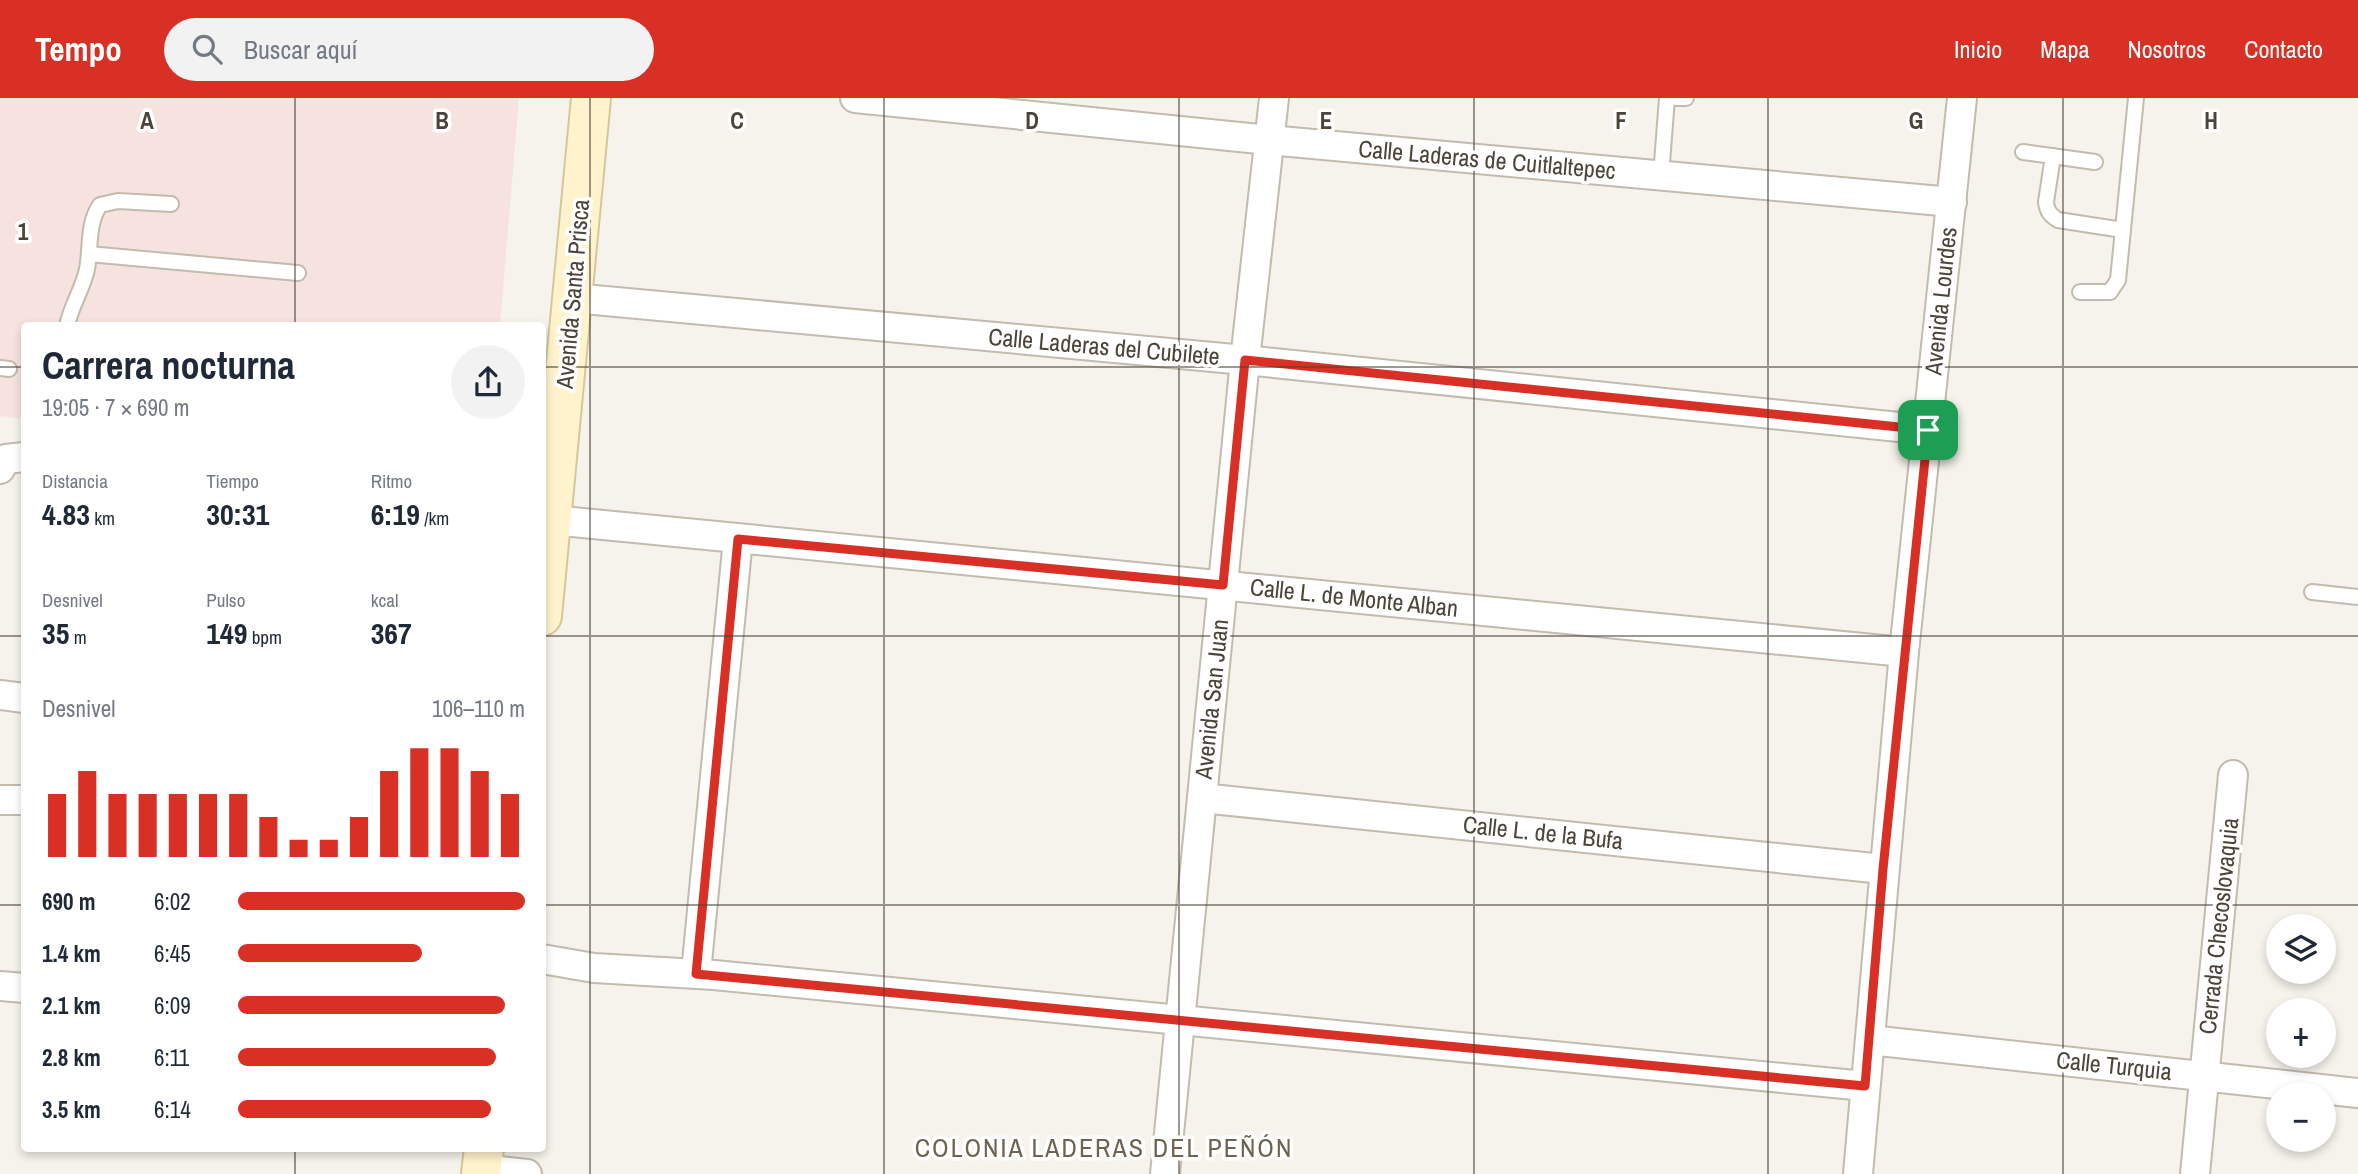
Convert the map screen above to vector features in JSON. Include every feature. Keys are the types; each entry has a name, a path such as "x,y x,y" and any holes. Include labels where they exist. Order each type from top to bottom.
{"street":[{"name":"Avenida Santa Prisca","path":"546,538 551,434 573,298 591,98"},
{"name":"Calle Laderas de Cuitlaltepec","path":"855,98 1269,140 1952,202"},
{"name":"Avenida San Juan","path":"1165,1174 1245,360 1274,98"},
{"name":"Avenida Lourdes","path":"1858,1174 1883,869 1962,98"},
{"name":"Calle Laderas del Cubilete","path":"573,298 1245,360 1928,430"},
{"path":"0,468 6,459 21,457"},
{"name":"Calle L. de Monte Alban","path":"547,519 1904,652"},
{"path":"696,974 738,539"},
{"path":"0,695 21,698"},
{"name":"Cerrada Checoslovaquia","path":"2195,1174 2233,775"},
{"name":"Calle L. de la Bufa","path":"1202,798 1883,869"},
{"path":"0,800 21,800"},
{"path":"546,960 594,968 696,974 1865,1086"},
{"path":"0,986 21,988"},
{"name":"Calle Turquia","path":"1870,1040 2358,1093"},
{"path":"482,1164 527,1174"}],"lane":[{"path":"1661,176 1667,98"},
{"path":"1676,98 1686,98"},
{"path":"2080,292 2110,292 2117,284 2136,98"},
{"path":"2022,152 2095,162"},
{"path":"2053,156 2046,202 2053,217 2123,230"},
{"path":"68,322 83,284 92,225 100,205 118,201 171,204"},
{"path":"89,254 298,273"},
{"path":"2312,592 2358,597"}],"shaded area":[{"path":"0,98 519,98 500,322 21,322 21,419 0,416"}],"district":[{"name":"COLONIA LADERAS DEL PEÑÓN","path":"1104,1148"}],"route":[{"path":"1245,360 1928,430 1883,869 1865,1086 696,974 738,539 1223,585 1245,360"}]}
